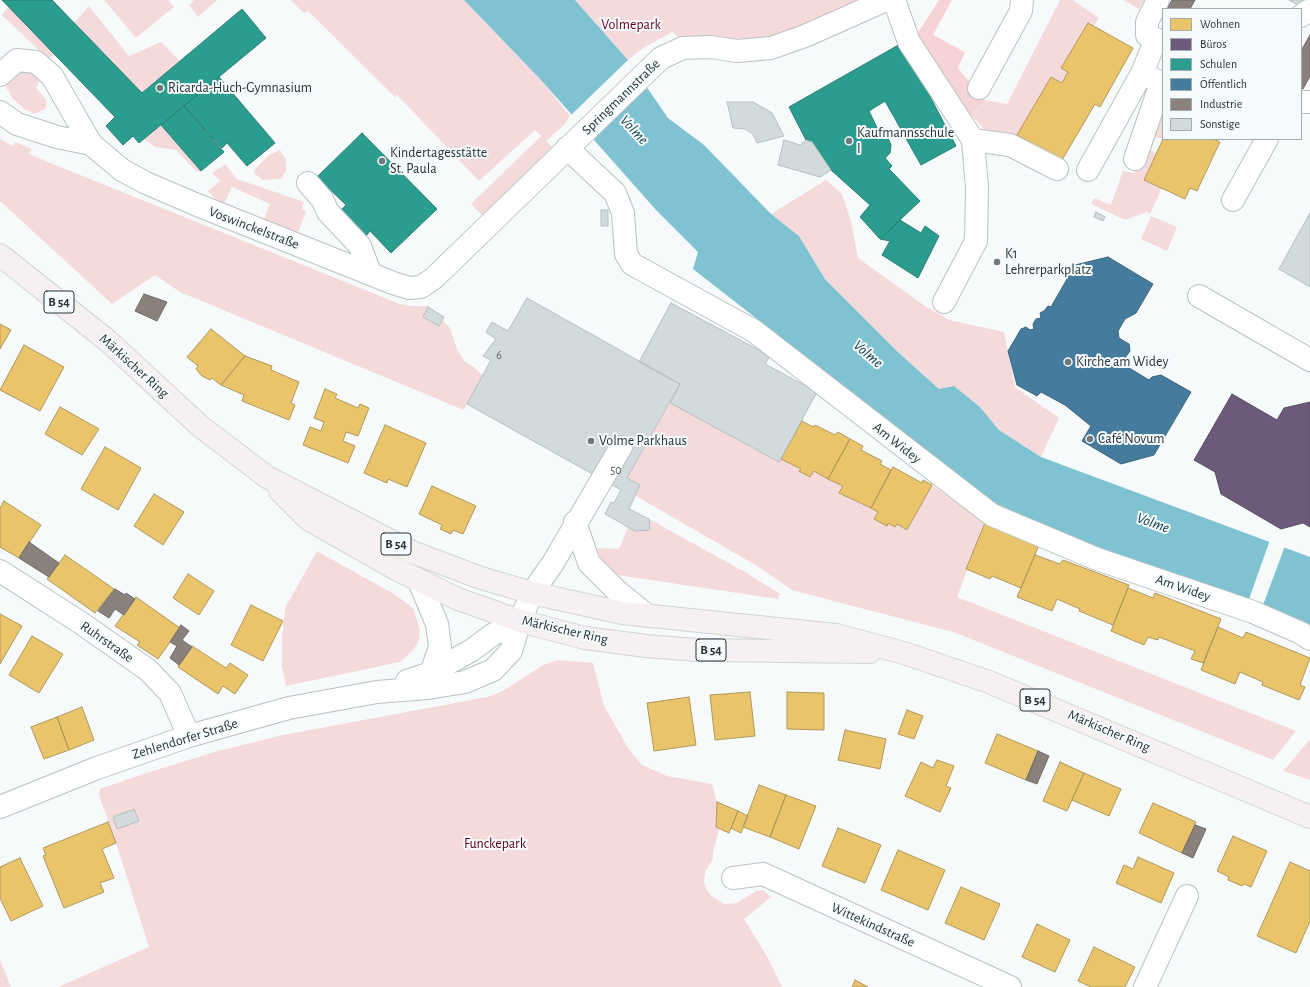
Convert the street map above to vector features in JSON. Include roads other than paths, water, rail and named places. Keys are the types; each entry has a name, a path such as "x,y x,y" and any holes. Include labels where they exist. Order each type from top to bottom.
{"main road":[{"name":"Märkischer Ring","path":"0,255 108,341 200,426 267,477 308,519 418,581 458,599 520,621 585,638 646,646 698,650 904,653"},
{"name":"Märkischer Ring","path":"267,477 412,552 481,578 532,593 622,613 836,635 904,653 989,682 1310,817"}],"street":[{"name":"Springmannstraße","path":"427,284 661,58 682,48 710,47 737,51 770,48 805,36 886,0"},
{"path":"894,0 909,42 973,140 977,188 976,241 944,302"},
{"path":"979,88 1021,11 1022,0"},
{"path":"1088,170 1160,41 1147,35 1147,22 1158,0"},
{"name":"Voswinckelstraße","path":"0,75 17,60 36,62 52,76 91,144 122,170 146,183 201,207 409,288 421,287 427,284"},
{"path":"1135,159 1161,83 1142,73"},
{"name":"Voswinckelstraße","path":"0,112 17,124 57,137 91,144"},
{"path":"973,140 1010,145 1057,168"},
{"path":"1233,200 1266,140"},
{"name":"Am Widey","path":"567,148 615,193 623,213 626,254 632,264 754,331 992,515 1097,559 1252,612 1301,633 1310,640"},
{"path":"308,183 322,199 328,212 360,246 370,273"},
{"path":"1199,296 1310,360"},
{"name":"Zehlendorfer Straße","path":"0,807 97,768 189,736 289,708 377,692 428,688 465,682 492,670 511,652 520,621 532,593 553,562 575,522 621,447"},
{"path":"575,522 581,543 590,562 618,592 648,616"},
{"name":"Ruhrstraße","path":"0,571 81,623 148,670 170,694 189,736"},
{"path":"418,581 437,624 440,647 431,673"},
{"name":"Zehlendorfer Straße","path":"377,692 431,673 472,650 492,635 520,621"},
{"name":"Wittekindstraße","path":"733,878 763,874 1010,987"},
{"path":"1145,987 1187,896"}],"water":[{"name":"Volme","path":"464,0 575,0 628,60 668,118 704,145 771,214 799,236 825,279 899,353 939,389 954,386 980,407 999,430 1041,457 1310,557 1310,627 1294,618 1244,597 1097,549 992,502 693,269 698,252 656,210 541,80"}],"place":[{"name":"Ricarda-Huch-Gymnasium","path":"160,88"},
{"name":"Kaufmannsschule I","path":"849,141"},
{"name":"Kindertagesstätte St. Paula","path":"382,161"},
{"name":"K1 Lehrerparkplatz","path":"997,262"},
{"name":"Kirche am Widey","path":"1068,362"},
{"name":"Café Novum","path":"1090,439"},
{"name":"Volme Parkhaus","path":"591,441"}],"park label":[{"name":"Volmepark","path":"631,25"},
{"name":"Funckepark","path":"495,844"}]}
